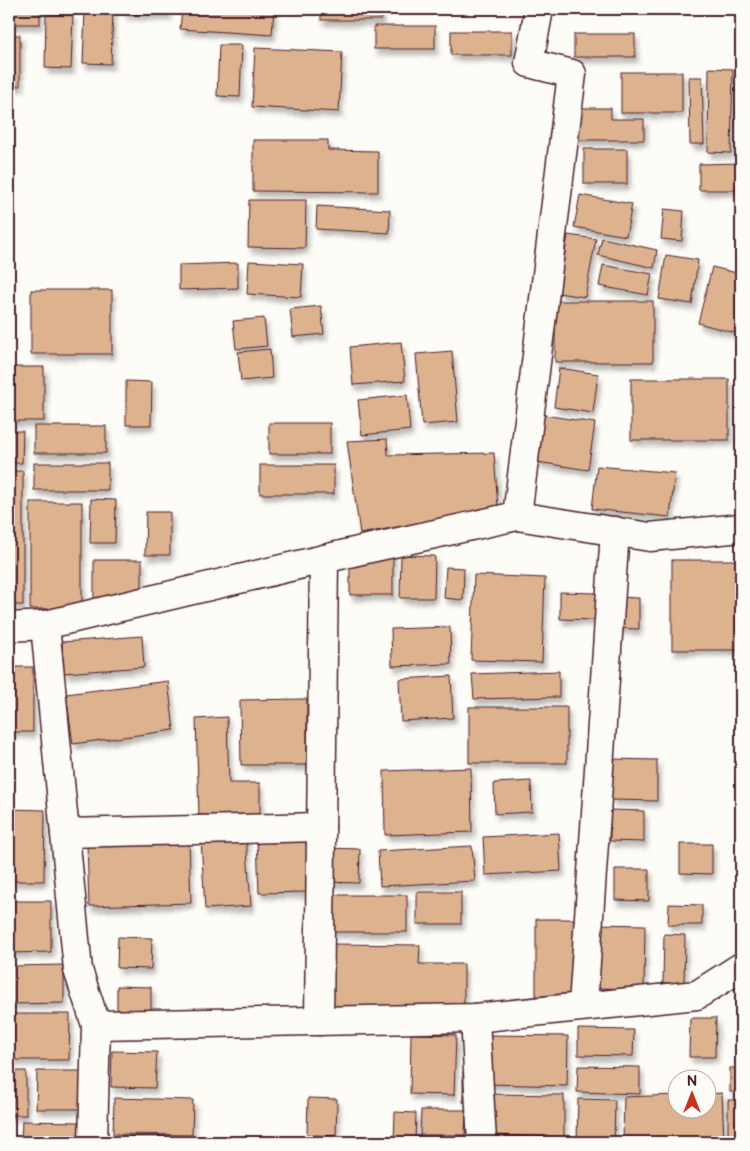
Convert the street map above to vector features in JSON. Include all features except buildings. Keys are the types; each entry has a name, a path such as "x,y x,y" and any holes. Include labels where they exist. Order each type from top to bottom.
{"street":[{"path":"517,516 572,74 528,63 539,9"},
{"path":"9,627 45,625 324,559 517,516 616,530 650,537 741,528"},
{"path":"583,1006 616,530"},
{"path":"319,1021 324,559"},
{"path":"45,625 78,970 96,1025 94,1142"},
{"path":"65,833 321,827"},
{"path":"96,1025 475,1018 697,995 741,966"},
{"path":"475,1018 482,1142"}]}
